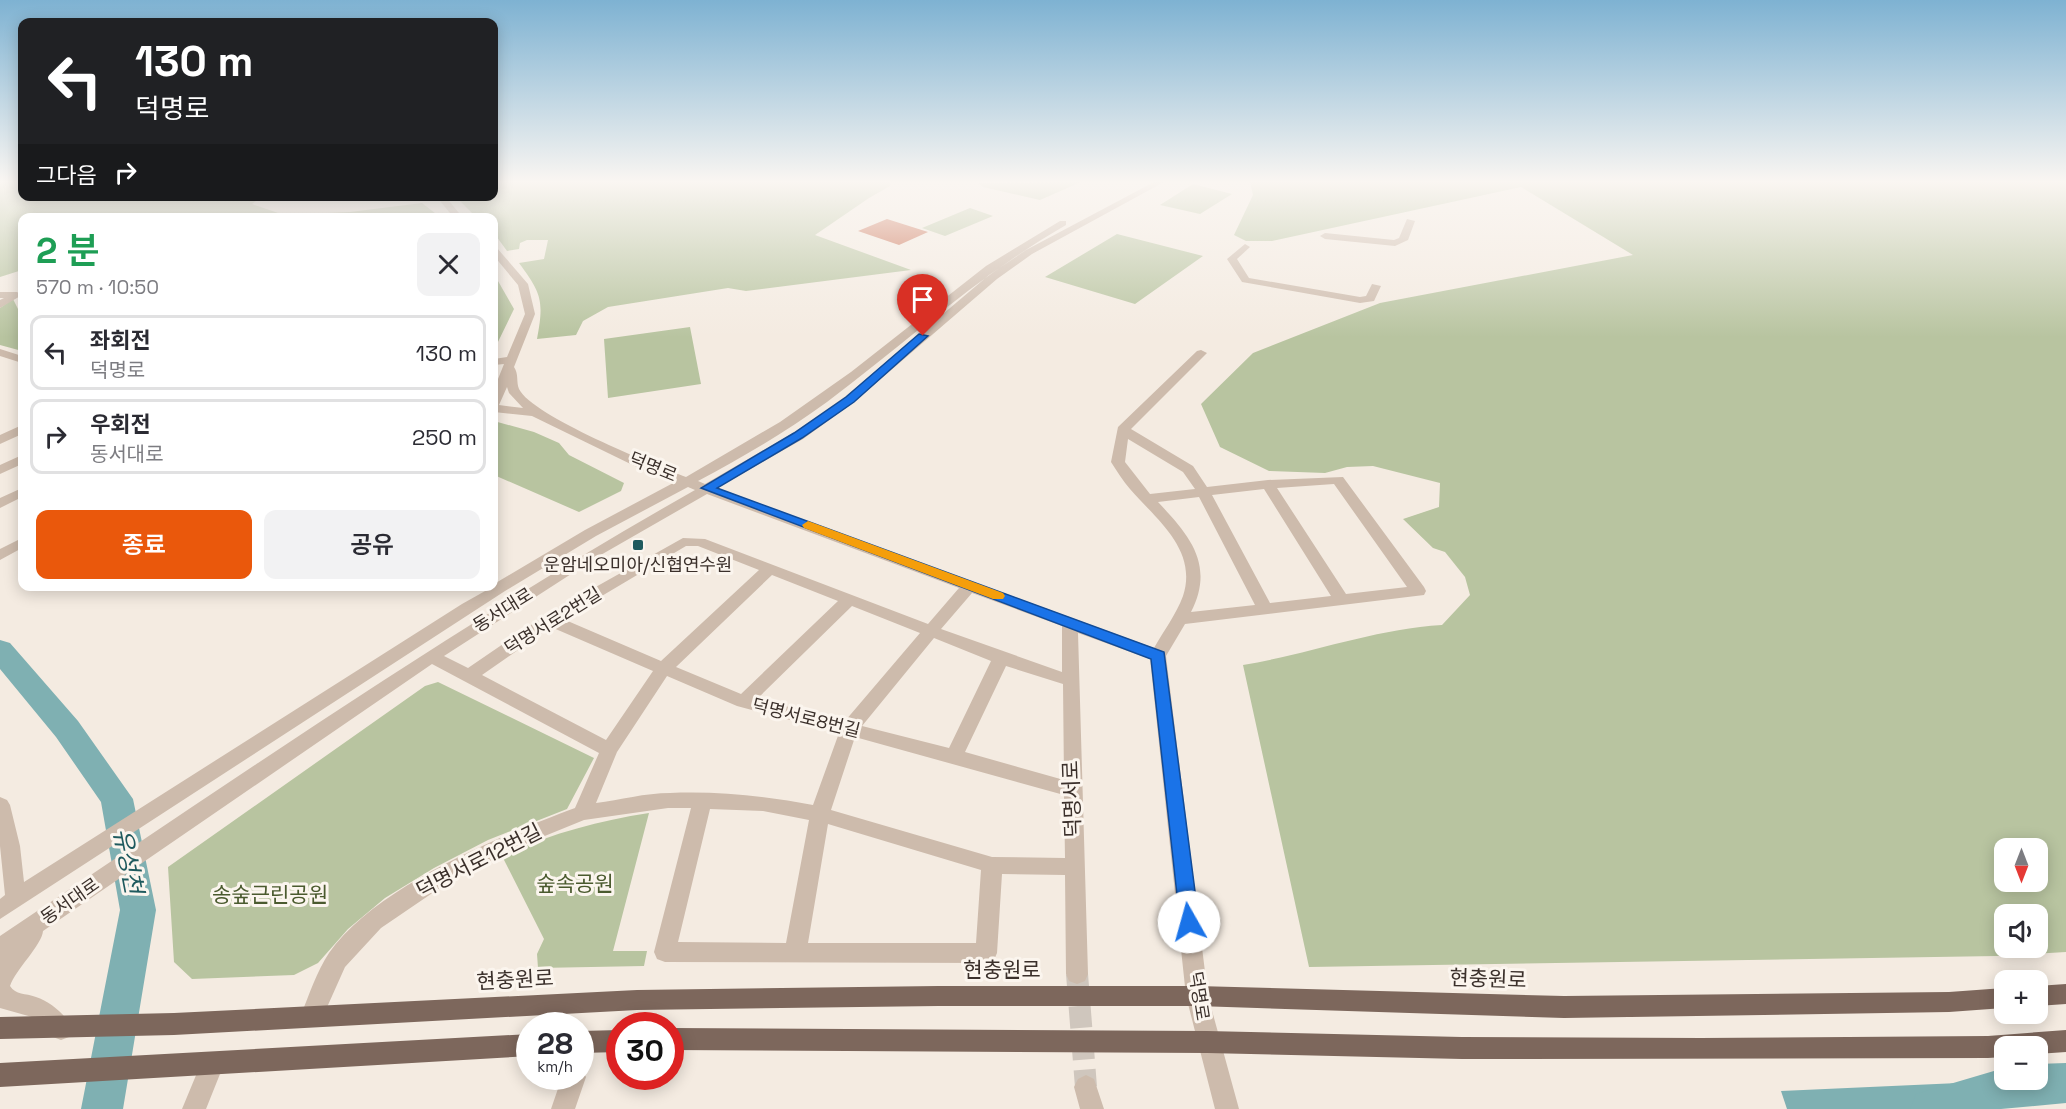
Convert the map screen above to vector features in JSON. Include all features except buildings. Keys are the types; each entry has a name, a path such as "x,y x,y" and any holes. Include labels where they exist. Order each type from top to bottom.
{"main road":[{"path":"2048,995 2066,994"},
{"name":"현충원로","path":"0,1028 61,1029 637,1000 1197,996 1564,1007 1949,1002 1994,999"},
{"path":"684,1040 1207,1042 1462,1048 1701,1049 1988,1047 2066,1041"},
{"path":"0,1075 516,1046"}],"street":[{"name":"동서대로","path":"498,588 591,532 754,444 825,398 974,276 1040,234"},
{"name":"동서대로","path":"0,948 431,656 594,553 798,436 850,399 984,285 1029,252 1063,234"},
{"path":"1325,236 1395,243 1403,240 1405,234"},
{"path":"1245,247 1232,259 1246,280 1360,300 1370,299 1376,286"},
{"path":"498,255 519,279 528,299 530,314 498,396"},
{"path":"0,295 16,295 0,305"},
{"path":"0,352 18,359"},
{"path":"1158,656 1191,596 1196,577 1193,560 1183,539 1132,484 1118,462 1123,430 1201,354"},
{"path":"498,362 512,362"},
{"path":"498,376 512,362"},
{"path":"512,362 513,390 535,413"},
{"name":"덕명로","path":"498,407 535,413 652,469 1158,656 1197,996 1207,1042 1227,1109"},
{"path":"1123,430 1188,469 1203,492 1265,609"},
{"path":"0,440 18,431"},
{"path":"0,471 18,461"},
{"path":"1147,499 1268,484 1338,480 1418,591 1178,619"},
{"path":"1268,484 1341,599"},
{"path":"0,504 18,494"},
{"name":"덕명서로2번길","path":"469,676 550,620 683,542 700,542 1001,658 1069,680"},
{"path":"0,555 18,544"},
{"path":"582,813 609,750 663,669 770,569"},
{"path":"795,954 820,814 849,729 971,585"},
{"name":"동서대로","path":"5,905 494,591"},
{"path":"743,702 849,600"},
{"name":"덕명서로8번길","path":"550,620 743,702 954,756 1072,790"},
{"name":"덕명서로","path":"1070,624 1069,680 1077,974"},
{"path":"431,656 609,750"},
{"path":"954,756 1001,658"},
{"path":"703,800 665,952 986,953 992,865"},
{"name":"덕명서로12번길","path":"312,1015 337,960 373,921 443,875 524,836 582,813 624,805 703,800 763,803 820,814 992,865 1074,867"},
{"path":"1,815 10,846 5,905"},
{"path":"0,982 3,971 42,921"},
{"path":"0,990 3,998 14,1005 38,1008 61,1029"},
{"path":"194,1109 212,1064"},
{"path":"563,1109 570,1090"}],"green space":[{"path":"0,234 18,234 18,271 0,277"},
{"path":"498,234 817,234 815,235 911,270 746,291 728,288 608,307 583,321 576,335 537,339 540,315 539,298 519,263 544,259 548,240 527,240 520,243 519,249 507,251 498,239"},
{"path":"1117,234 1203,256 1135,304 1045,277"},
{"path":"1235,234 1305,234 1272,241 1246,241"},
{"path":"1598,234 2066,234 2066,952 2048,953 2048,904 1994,904 1994,956 1309,967 1243,665 1392,631 1442,625 1470,595 1465,577 1445,552 1433,548 1403,519 1439,507 1440,483 1373,466 1347,467 1325,473 1269,471 1220,447 1201,404 1253,353 1380,303 1633,255"},
{"path":"498,281 514,309 498,342"},
{"path":"13,299 18,309 18,350 0,345 0,308"},
{"path":"690,327 701,384 608,398 604,339"},
{"path":"498,422 534,432 559,443 569,455 624,483 621,491 579,512 498,477"},
{"name":"송숲근린공원","path":"438,682 594,758 567,809 488,840 434,868 385,898 348,929 318,963 294,975 192,979 174,962 168,867 425,686"},
{"name":"숲속공원","path":"649,813 613,951 647,951 644,966 538,968 537,954 544,939 502,856 574,829"}],"water":[{"path":"1994,1081 1994,1090 2031,1090 2037,1099 2003,1105 1999,1109 1787,1109 1781,1091"}],"waterway":[{"name":"유성천","path":"0,650 67,729 117,799 138,910 102,1109"},
{"name":"유성천","path":"1931,1109 2011,1086 2066,1083"}],"tunnel":[{"path":"1077,974 1086,1087"}],"slow traffic":[{"path":"808,525 998,596"}],"place":[{"name":"운암네오미아/신협연수원","path":"638,545"}],"route":[{"path":"923,336 850,399 798,436 707,488 1158,656 1189,922"}]}
